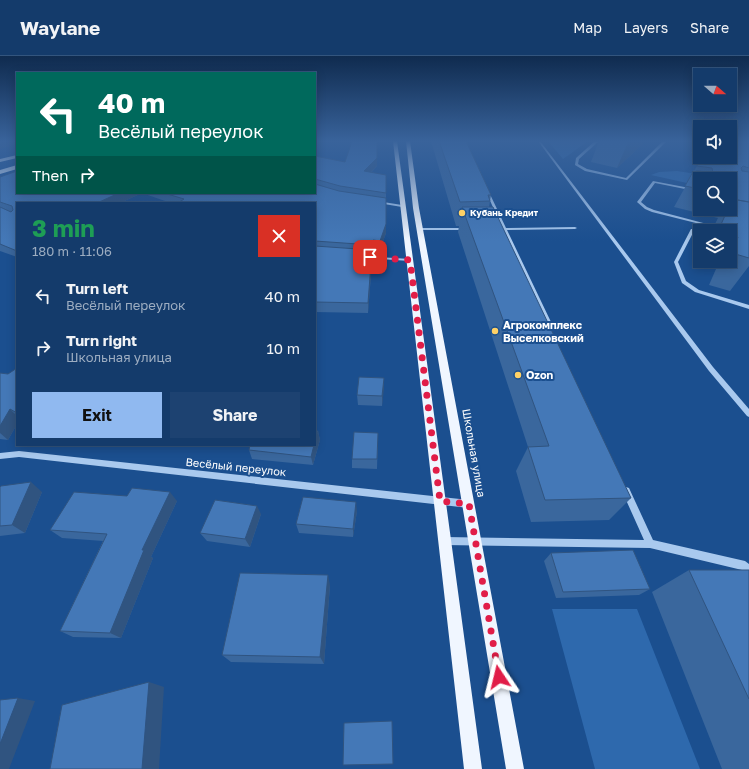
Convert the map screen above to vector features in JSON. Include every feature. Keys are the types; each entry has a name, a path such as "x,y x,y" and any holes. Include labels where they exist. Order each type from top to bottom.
{"main road":[{"path":"399,174 473,769"},
{"name":"Школьная улица","path":"412,174 416,208 515,769"}],"street":[{"path":"564,174 707,363 749,414"},
{"path":"602,174 619,179 627,179 632,174"},
{"path":"483,182 551,329"},
{"path":"693,190 654,182 639,202 653,211 704,224"},
{"path":"370,201 402,206"},
{"path":"497,229 575,228"},
{"path":"420,229 473,229"},
{"path":"693,230 676,262 684,282 697,291 749,308"},
{"path":"360,256 410,260"},
{"name":"Весёлый переулок","path":"0,456 19,454 469,504"},
{"path":"624,487 650,544"},
{"path":"444,541 650,544 748,568"}],"shaded area":[{"path":"693,174 693,184 651,175"},
{"path":"552,609 637,609 700,769 595,769"}],"building":[{"path":"8,174 16,174 16,194 117,194 99,202 16,202 16,251 0,244 0,207 11,212 13,210 12,206 0,202 0,177"},
{"path":"316,174 386,175 386,193 340,186 316,179"},
{"path":"450,174 481,174 491,195 488,195 490,201 460,202"},
{"path":"692,174 693,174 693,188 685,186"},
{"path":"737,174 749,174 749,202 737,200"},
{"path":"316,184 339,191 386,198 386,224 380,241 373,240 372,245 316,241 316,202 180,202 184,199 167,194 316,194"},
{"path":"737,200 749,202 749,258 737,254 737,224 721,224 725,216 737,216"},
{"path":"462,207 493,207 631,498 545,500 528,447 549,446"},
{"path":"316,246 372,250 368,303 316,302"},
{"path":"16,369 16,412 10,409 0,426 0,373 8,374"},
{"path":"359,377 384,378 382,396 357,395"},
{"path":"354,432 378,433 377,459 352,459"},
{"path":"250,446 314,446 311,457 249,450"},
{"path":"31,482 12,525 0,526 0,487"},
{"path":"132,488 170,492 142,550 144,550 110,633 60,631 107,534 50,530 74,492 127,496"},
{"path":"303,497 356,502 353,529 296,524"},
{"path":"215,500 257,506 245,539 200,533"},
{"path":"633,550 650,589 563,592 551,553"},
{"path":"689,570 749,570 749,699"},
{"path":"240,573 328,575 320,657 222,655"},
{"path":"149,682 142,769 50,769 62,705"},
{"path":"18,698 0,744 0,700"},
{"path":"392,721 393,764 343,765 344,723"}],"place":[{"name":"Кубань Кредит","path":"462,213"},
{"name":"Агрокомплекс Выселковский","path":"495,331"},
{"name":"Ozon","path":"518,375"}],"route":[{"path":"370,257 410,260 440,501 469,504 499,677"}]}
